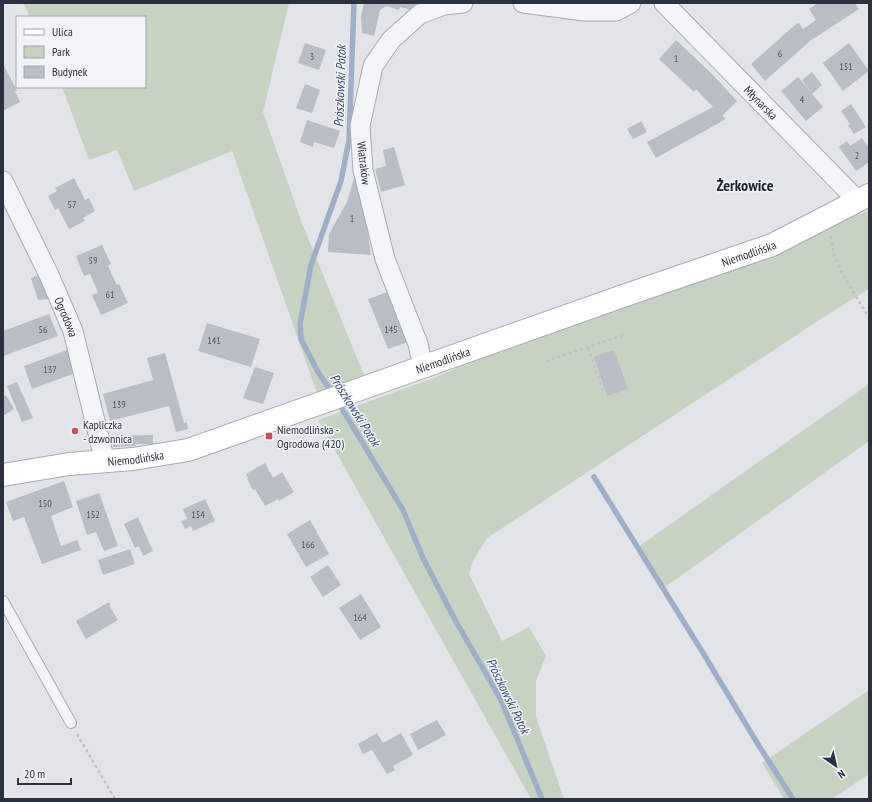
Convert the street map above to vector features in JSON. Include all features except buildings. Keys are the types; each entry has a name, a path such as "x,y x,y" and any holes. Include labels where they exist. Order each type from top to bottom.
{"main road":[{"name":"Niemodlińska","path":"3,474 69,464 105,462 153,456 188,450 623,296 772,245 863,198"}],"street":[{"name":"Wiatraków","path":"423,367 418,344 385,259 363,170 360,126 373,66 390,40 420,14 444,5 463,3"},
{"path":"523,3 584,11 616,11 631,3"},
{"name":"Młynarska","path":"664,3 863,198"},
{"name":"Ogrodowa","path":"3,181 49,274 73,331 105,462"}],"lane":[{"path":"3,601 71,723"}],"path":[{"path":"831,233 834,255 843,275 869,318"},
{"path":"546,361 624,335"},
{"path":"588,348 604,393"},
{"path":"71,723 115,799"}],"green space":[{"path":"23,3 289,3 263,112 302,223 364,375 317,393 232,151 134,191 117,150 89,160 62,88 146,88 146,16 30,16"},
{"path":"869,211 869,289 487,538 473,561 469,574 502,641 529,627 546,656 536,681 536,717 564,799 531,799 318,420 439,376 623,296"},
{"path":"869,384 869,441 664,588 638,547"},
{"path":"869,690 869,774 832,799 784,799 762,763"}],"waterway":[{"name":"Prószkowski Potok","path":"332,393 318,372 301,339 300,324 311,265 341,181 349,140 354,3"},
{"name":"Prószkowski Potok","path":"338,402 403,510 423,558 454,618 501,700 542,799"},
{"path":"594,477 793,799"}],"place":[{"name":"Kapliczka - dzwonnica","path":"75,431"},
{"name":"Niemodlińska - Ogrodowa (420)","path":"269,436"}],"district":[{"name":"Żerkowice","path":"745,185"}]}
